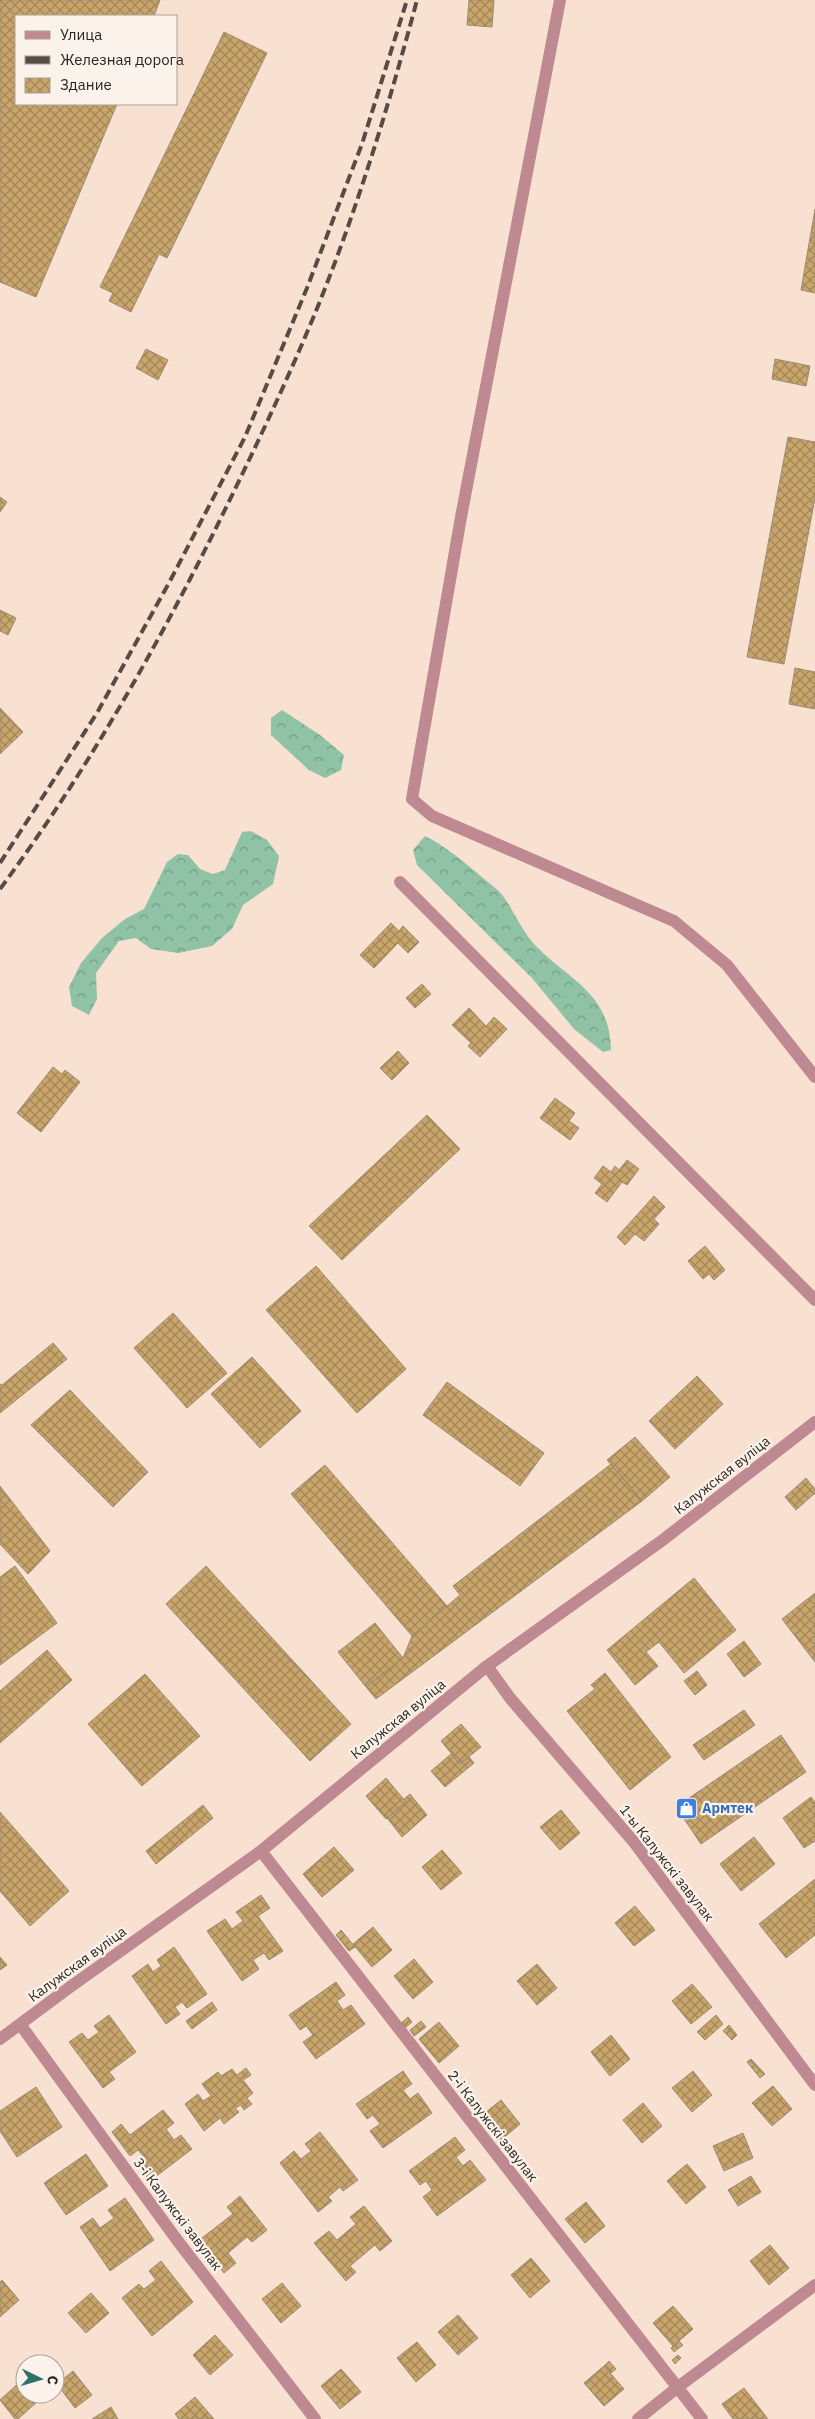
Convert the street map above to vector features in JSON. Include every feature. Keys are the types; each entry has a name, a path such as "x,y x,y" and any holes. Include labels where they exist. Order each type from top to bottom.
{"street":[{"path":"560,0 461,517 412,799 432,816 674,920 727,965 815,1077"},
{"path":"400,882 815,1300"},
{"name":"Калужская вуліца","path":"0,2039 260,1851 487,1666 664,1539 815,1422"},
{"name":"1-ы Калужскі завулак","path":"487,1666 510,1698 633,1841 815,2085"},
{"name":"2-і Калужскі завулак","path":"260,1851 702,2419"},
{"name":"3-і Калужскі завулак","path":"20,2024 177,2240 315,2419"},
{"path":"638,2419 815,2285"}],"green space":[{"path":"282,710 320,735 344,755 341,770 325,778 309,770 271,735 271,718"},
{"path":"251,831 267,840 279,856 273,884 243,905 232,929 212,946 178,953 151,949 136,938 119,941 96,973 97,999 89,1015 72,1006 69,987 81,963 102,938 125,919 144,909 167,862 178,854 188,855 200,869 213,874 225,870 242,832"},
{"path":"425,836 455,855 499,891 534,944 595,1000 609,1030 611,1050 603,1052 574,1029 532,978 417,865 413,850"}],"building":[{"path":"0,0 160,0 154,15 15,15 15,105 117,105 36,297 0,282"},
{"path":"469,0 494,0 492,27 467,25"},
{"path":"224,32 267,53 167,258 159,254 131,312 109,301 113,293 100,287"},
{"path":"815,209 815,293 801,290"},
{"path":"146,349 168,360 158,380 136,368"},
{"path":"775,359 810,366 806,386 772,379"},
{"path":"788,437 815,442 815,498 784,664 747,657"},
{"path":"0,497 7,502 0,512"},
{"path":"0,610 16,618 8,635 0,631"},
{"path":"795,668 815,672 815,709 789,704"},
{"path":"0,708 23,732 0,754"},
{"path":"391,923 399,931 403,926 419,942 408,953 398,943 374,968 360,955"},
{"path":"422,984 431,994 415,1008 406,998"},
{"path":"469,1008 486,1026 494,1017 507,1029 480,1057 468,1046 471,1043 452,1025"},
{"path":"398,1051 409,1063 392,1080 380,1068"},
{"path":"53,1067 62,1074 65,1070 80,1082 41,1132 17,1113"},
{"path":"555,1098 575,1113 569,1121 579,1128 570,1140 540,1118"},
{"path":"427,1115 460,1149 342,1260 309,1226"},
{"path":"627,1160 639,1169 627,1185 622,1182 607,1202 595,1193 602,1184 594,1178 603,1166 611,1172 615,1166 619,1170"},
{"path":"654,1196 665,1207 654,1219 659,1224 644,1241 635,1234 625,1245 617,1237"},
{"path":"705,1246 725,1270 714,1280 709,1274 703,1279 688,1261"},
{"path":"316,1266 406,1369 357,1413 266,1310"},
{"path":"173,1313 227,1373 187,1408 134,1348"},
{"path":"53,1343 67,1359 0,1413 0,1384 2,1385"},
{"path":"252,1357 301,1411 260,1448 211,1394"},
{"path":"697,1376 723,1404 675,1449 649,1421"},
{"path":"447,1382 544,1453 520,1486 423,1415"},
{"path":"70,1390 148,1472 113,1507 31,1425"},
{"path":"635,1437 670,1477 642,1501 607,1460"},
{"path":"611,1464 642,1501 376,1699 366,1687 403,1658 412,1636 460,1595 453,1586"},
{"path":"325,1465 447,1606 412,1636 291,1494"},
{"path":"806,1478 815,1489 815,1493 796,1510 785,1497"},
{"path":"0,1486 50,1551 28,1574 0,1544"},
{"path":"15,1566 57,1623 0,1665 0,1577"},
{"path":"206,1566 351,1724 310,1761 166,1604"},
{"path":"694,1578 736,1630 684,1673 659,1642 646,1652 658,1666 635,1685 607,1650"},
{"path":"815,1593 815,1662 782,1619"},
{"path":"375,1623 403,1658 366,1687 338,1652"},
{"path":"744,1641 761,1664 744,1677 727,1654"},
{"path":"47,1650 72,1680 0,1743 0,1691"},
{"path":"697,1671 707,1685 695,1695 684,1681"},
{"path":"605,1673 671,1757 630,1790 567,1711 595,1689 591,1685"},
{"path":"145,1674 200,1736 142,1786 88,1724"},
{"path":"744,1710 755,1725 704,1760 693,1745"},
{"path":"461,1724 481,1747 460,1764 441,1741"},
{"path":"781,1735 806,1772 701,1844 676,1807"},
{"path":"451,1754 460,1764 469,1757 474,1763 445,1787 431,1771"},
{"path":"386,1778 406,1802 386,1819 366,1796"},
{"path":"410,1794 427,1815 402,1837 387,1818 406,1802 404,1799"},
{"path":"811,1797 815,1802 815,1841 804,1848 783,1818"},
{"path":"203,1805 213,1818 156,1864 146,1851"},
{"path":"561,1810 580,1833 560,1850 540,1827"},
{"path":"0,1812 69,1891 30,1926 0,1891"},
{"path":"754,1837 775,1864 741,1891 720,1864"},
{"path":"334,1847 354,1870 322,1897 303,1874"},
{"path":"442,1850 462,1873 441,1890 422,1867"},
{"path":"815,1879 815,1935 786,1958 759,1924"},
{"path":"261,1895 270,1908 258,1916 283,1951 269,1960 264,1953 253,1960 259,1969 242,1981 207,1931 225,1919 232,1929 243,1921 236,1912"},
{"path":"635,1906 655,1930 634,1946 615,1923"},
{"path":"373,1927 392,1950 372,1967 353,1944"},
{"path":"341,1930 355,1947 349,1951 336,1935"},
{"path":"174,1947 207,1994 187,2008 182,2002 175,2007 180,2014 166,2024 132,1976 148,1964 153,1972 161,1966 157,1960"},
{"path":"0,1957 7,1965 0,1970"},
{"path":"414,1959 433,1982 413,1999 394,1976"},
{"path":"537,1964 557,1988 537,2005 517,1981"},
{"path":"336,1982 345,1995 337,2001 343,2010 351,2005 365,2024 316,2059 303,2042 313,2035 306,2026 300,2030 289,2015"},
{"path":"692,1984 712,2007 691,2024 672,2001"},
{"path":"212,2002 217,2010 192,2029 186,2021"},
{"path":"109,2015 136,2052 109,2072 115,2079 103,2088 69,2042 82,2033 88,2040 99,2032 94,2026"},
{"path":"716,2015 723,2024 705,2040 697,2032"},
{"path":"408,2017 412,2022 404,2029 400,2024"},
{"path":"421,2021 426,2027 414,2036 410,2030"},
{"path":"439,2022 459,2046 439,2063 419,2039"},
{"path":"729,2025 737,2035 732,2040 723,2031"},
{"path":"611,2035 630,2059 610,2076 591,2052"},
{"path":"751,2059 765,2074 760,2078 747,2062"},
{"path":"246,2068 251,2075 243,2080 253,2093 247,2098 252,2104 244,2110 241,2105 235,2108 239,2112 224,2124 220,2118 204,2131 185,2104 198,2094 203,2101 211,2096 202,2084 218,2072 221,2076 232,2069 237,2075"},
{"path":"403,2071 412,2084 403,2090 410,2099 418,2093 432,2113 383,2148 370,2131 380,2124 373,2115 367,2119 356,2104"},
{"path":"693,2071 712,2095 692,2112 672,2088"},
{"path":"773,2086 792,2109 772,2126 752,2103"},
{"path":"36,2087 62,2127 17,2157 0,2131 0,2111"},
{"path":"501,2100 520,2124 500,2141 480,2117"},
{"path":"643,2103 662,2126 642,2143 623,2120"},
{"path":"163,2110 174,2123 166,2129 174,2140 181,2135 192,2149 150,2181 139,2167 147,2160 138,2150 130,2156 112,2132 121,2124 130,2135"},
{"path":"320,2132 358,2180 343,2191 340,2187 328,2197 332,2201 318,2212 280,2163 294,2151 301,2159 311,2151 305,2144"},
{"path":"743,2133 753,2158 724,2171 713,2146"},
{"path":"455,2137 465,2150 456,2157 463,2166 470,2160 486,2180 437,2216 423,2197 432,2190 426,2181 420,2185 409,2171"},
{"path":"86,2154 108,2186 66,2215 44,2183"},
{"path":"687,2164 706,2187 686,2204 667,2181"},
{"path":"751,2176 761,2192 738,2206 728,2190"},
{"path":"240,2196 267,2230 252,2242 247,2237 228,2253 236,2263 224,2273 198,2241 233,2214 227,2207"},
{"path":"125,2198 154,2240 110,2271 80,2227 93,2218 100,2228 114,2218 108,2210"},
{"path":"586,2202 605,2226 585,2243 565,2219"},
{"path":"364,2206 392,2241 380,2251 375,2245 350,2266 356,2272 346,2281 314,2243 329,2231 337,2240 356,2224 350,2217"},
{"path":"770,2245 789,2268 769,2285 750,2261"},
{"path":"531,2258 550,2281 530,2298 511,2275"},
{"path":"161,2261 193,2302 152,2336 122,2298 139,2284 144,2289 156,2280 149,2271"},
{"path":"2,2280 19,2300 0,2317 0,2282"},
{"path":"282,2283 301,2306 281,2323 262,2299"},
{"path":"91,2293 109,2313 86,2333 68,2313"},
{"path":"673,2306 693,2329 673,2346 653,2323"},
{"path":"458,2315 478,2338 458,2355 438,2332"},
{"path":"215,2335 233,2355 210,2375 193,2355"},
{"path":"679,2341 683,2345 674,2352 671,2348"},
{"path":"417,2342 436,2365 416,2382 397,2358"},
{"path":"678,2355 681,2358 675,2364 672,2360"},
{"path":"609,2361 616,2369 611,2373 604,2366"},
{"path":"604,2366 624,2389 604,2406 584,2383"},
{"path":"341,2369 361,2392 340,2409 321,2386"},
{"path":"73,2371 92,2395 75,2408 65,2395 65,2378"},
{"path":"15,2386 15,2404 35,2404 18,2419 15,2419 0,2400"},
{"path":"744,2388 768,2419 733,2419 722,2404"},
{"path":"195,2397 214,2419 179,2419 175,2414"},
{"path":"111,2407 118,2419 92,2419"}],"railway":[{"path":"0,863 97,713 170,581 245,437 307,288 362,144 407,0"},
{"path":"0,889 88,760 141,670 214,532 267,422 316,311 359,196 384,118 417,0"}],"place":[{"name":"Армтек","path":"686,1808"}]}
